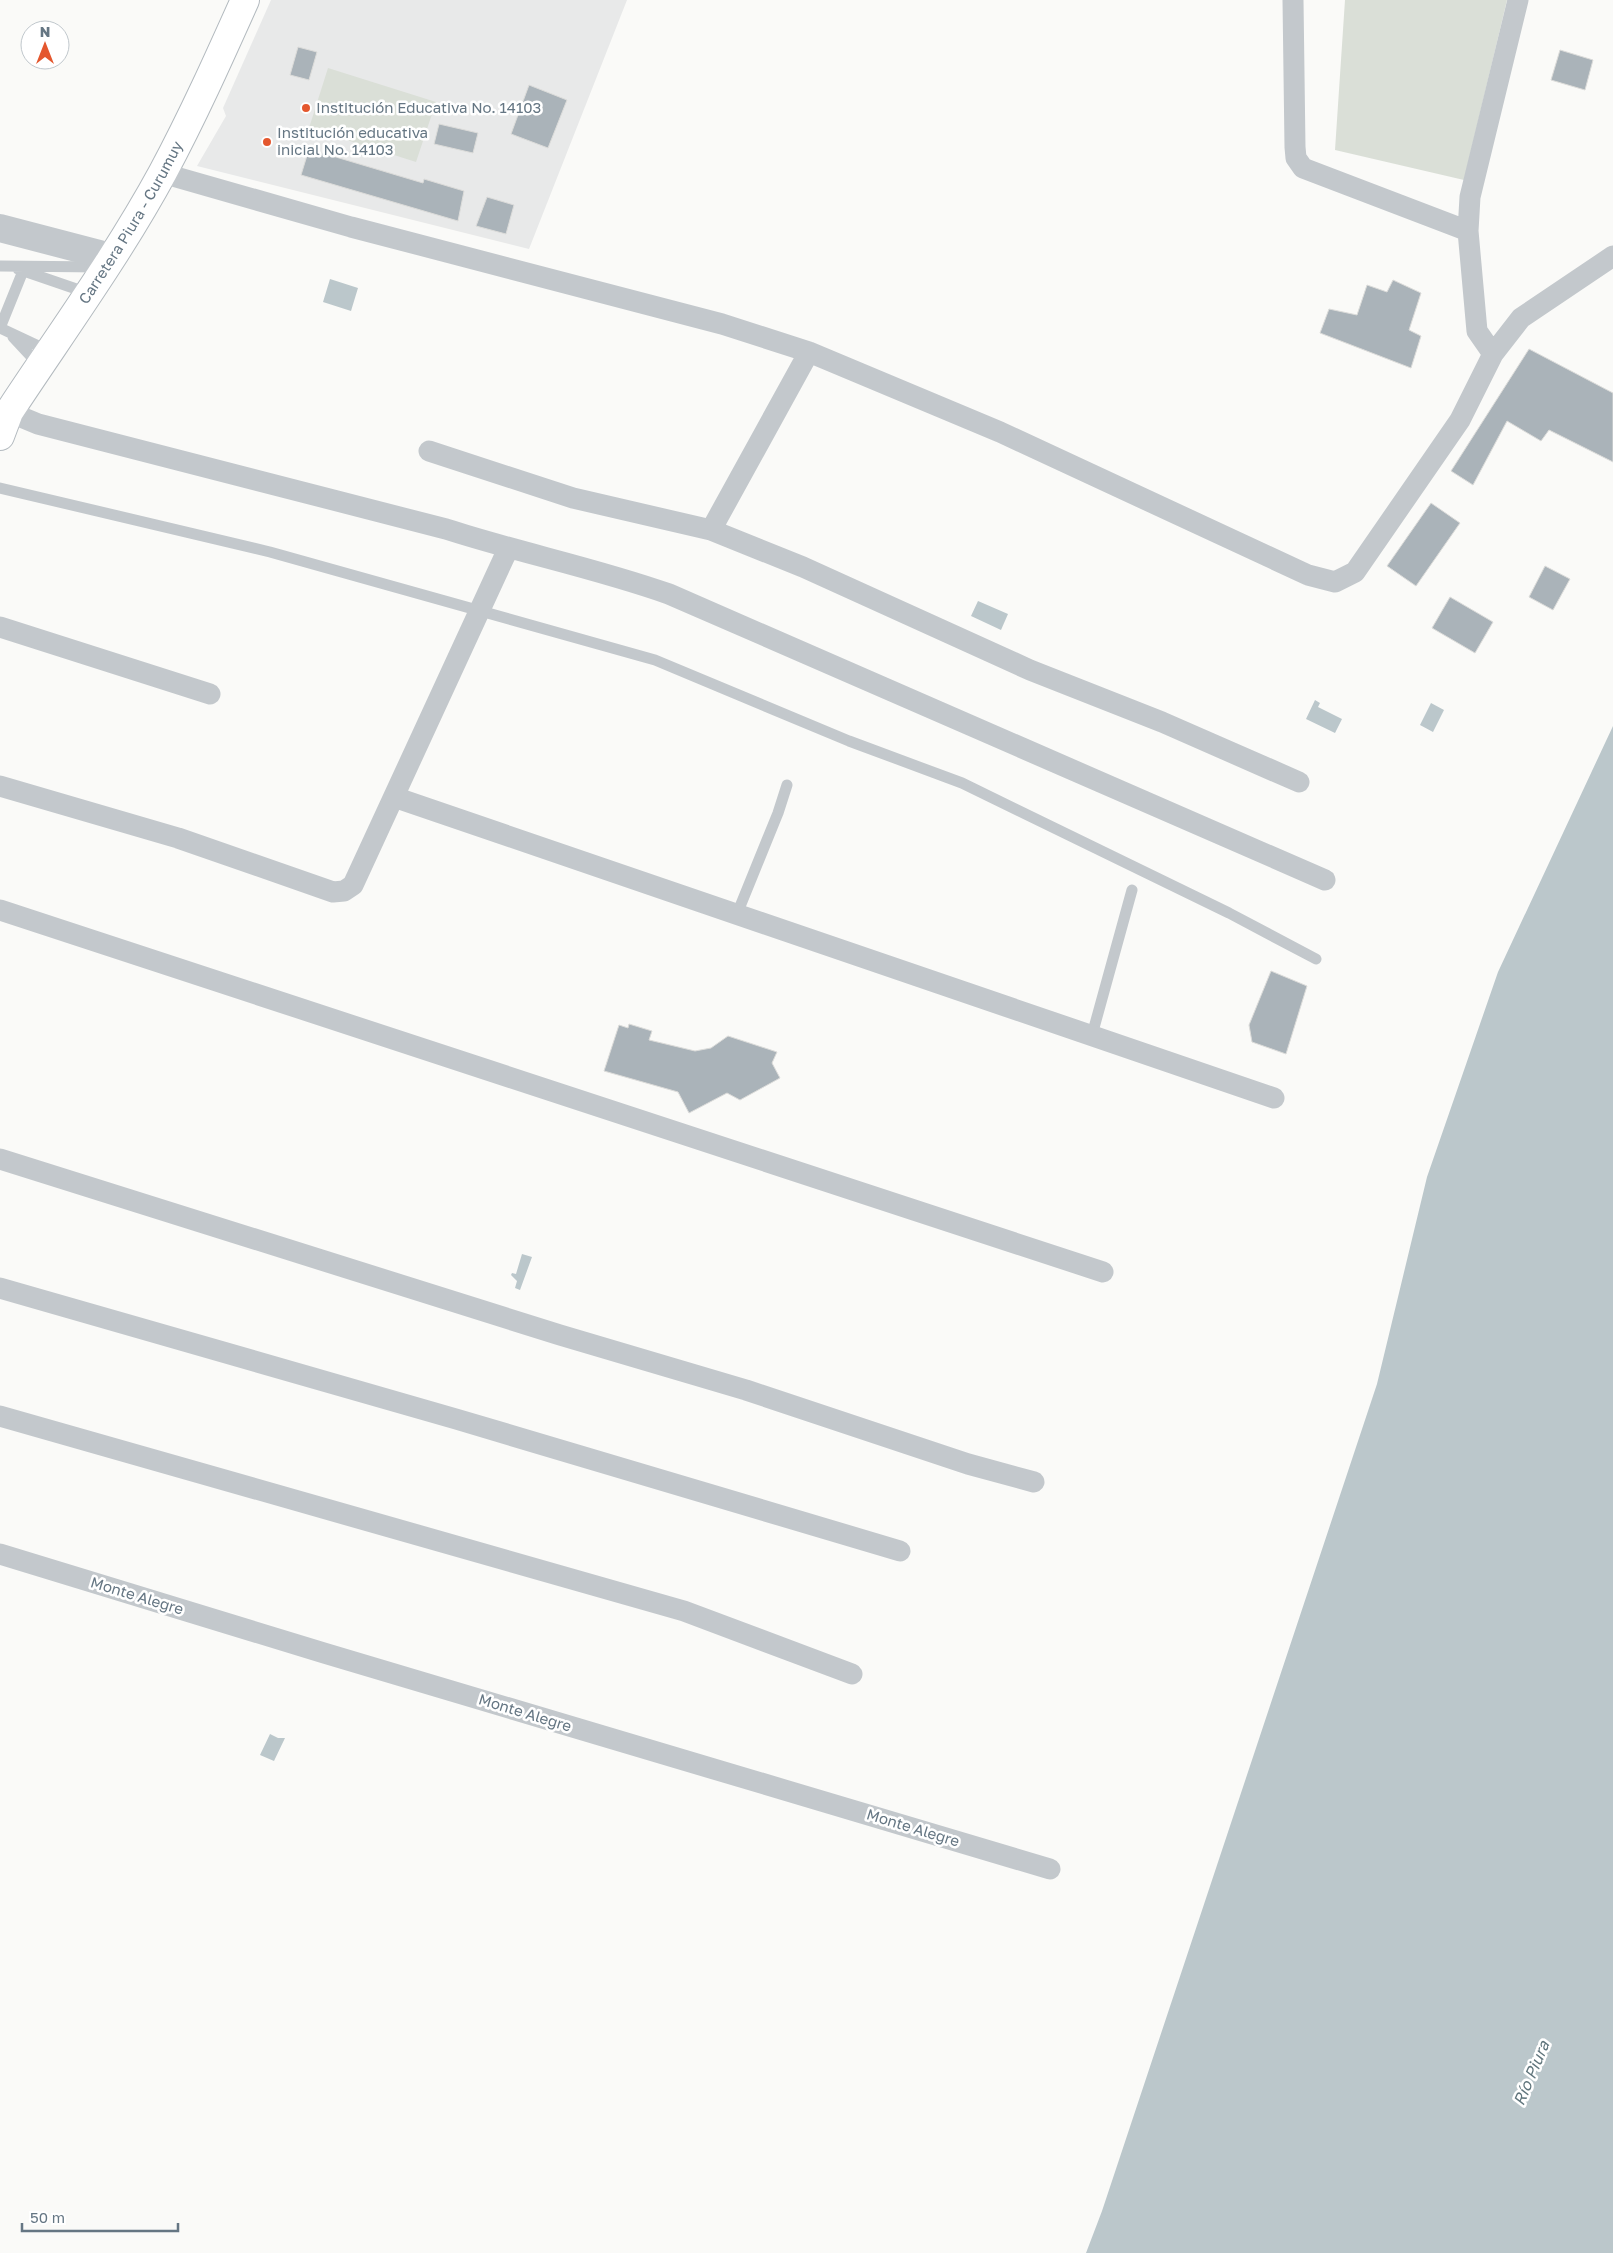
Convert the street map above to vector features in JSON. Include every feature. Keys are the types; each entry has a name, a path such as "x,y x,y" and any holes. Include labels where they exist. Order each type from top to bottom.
{"main road":[{"name":"Carretera Piura - Curumuy","path":"3,424 108,262 162,173 206,87 245,0"}],"street":[{"path":"1293,0 1296,158 1303,168 1468,231"},
{"path":"1493,354 1477,331 1468,231 1470,197 1518,0"},
{"path":"162,173 351,227 722,324 810,352 1000,432 1308,575 1335,582 1355,572 1460,420 1493,354 1520,318 1613,256"},
{"path":"0,228 108,262"},
{"path":"711,530 810,352"},
{"path":"3,424 38,424 446,529 508,549 613,574 669,594 1325,880"},
{"path":"429,452 573,498 711,530 803,567 1030,670 1162,722 1300,782"},
{"path":"0,786 178,838 333,892 344,891 354,885 508,549"},
{"path":"0,627 210,694"},
{"path":"394,797 1274,1098"},
{"path":"0,910 1103,1272"},
{"path":"0,1159 560,1335 746,1390 968,1464 1034,1482"},
{"path":"0,1288 456,1419 900,1551"},
{"path":"0,1416 684,1611 852,1674"},
{"name":"Monte Alegre","path":"0,1554 333,1656 1050,1869"}],"lane":[{"path":"4,265 108,262"},
{"path":"4,265 88,293"},
{"path":"3,327 23,271"},
{"path":"3,327 44,358"},
{"path":"3,327 44,358"},
{"path":"0,488 270,552 655,660 849,741 962,783 1229,913 1316,959"},
{"path":"737,914 778,813 787,785"},
{"path":"1092,1035 1132,890"}],"shaded area":[{"path":"271,0 627,0 529,249 197,166 226,116 223,108"},
{"path":"1345,0 1507,0 1464,180 1335,150"},
{"path":"328,68 436,102 416,162 309,128"}],"water":[{"path":"330,279 358,288 351,311 323,302"},
{"path":"978,601 1008,614 1001,630 971,616"},
{"path":"1315,700 1320,703 1318,707 1342,719 1335,733 1306,719"},
{"path":"1431,703 1444,710 1433,732 1420,725"},
{"name":"Río Piura","path":"1613,726 1613,2253 1086,2253 1102,2211 1377,1384 1427,1177 1498,972"},
{"path":"522,1254 532,1257 520,1290 515,1288 517,1281 511,1275 512,1273 516,1274"},
{"path":"270,1734 278,1738 285,1738 274,1761 260,1755"}],"building":[{"path":"298,47 317,52 309,80 290,75"},
{"path":"1560,50 1593,60 1585,90 1551,80"},
{"path":"529,85 567,100 548,148 511,134"},
{"path":"439,124 478,133 473,153 434,144"},
{"path":"309,149 423,183 424,179 464,191 458,221 301,175"},
{"path":"487,197 514,205 506,234 476,226"},
{"path":"1393,280 1421,293 1409,330 1421,336 1411,368 1320,333 1329,309 1357,315 1367,285 1387,292"},
{"path":"1529,349 1613,393 1613,462 1549,430 1541,441 1507,421 1473,485 1451,471"},
{"path":"1431,503 1460,523 1416,586 1387,566"},
{"path":"1545,566 1570,579 1553,610 1529,597"},
{"path":"1450,597 1493,622 1475,653 1432,628"},
{"path":"1271,971 1307,986 1286,1054 1252,1042 1249,1025"},
{"path":"629,1024 652,1031 649,1040 695,1051 711,1048 728,1036 777,1052 772,1063 780,1078 740,1100 727,1093 689,1113 678,1092 604,1071 619,1025 628,1028"}],"place":[{"name":"Institución Educativa No. 14103","path":"306,108"},
{"name":"Institución educativa inicial No. 14103","path":"267,142"}]}
